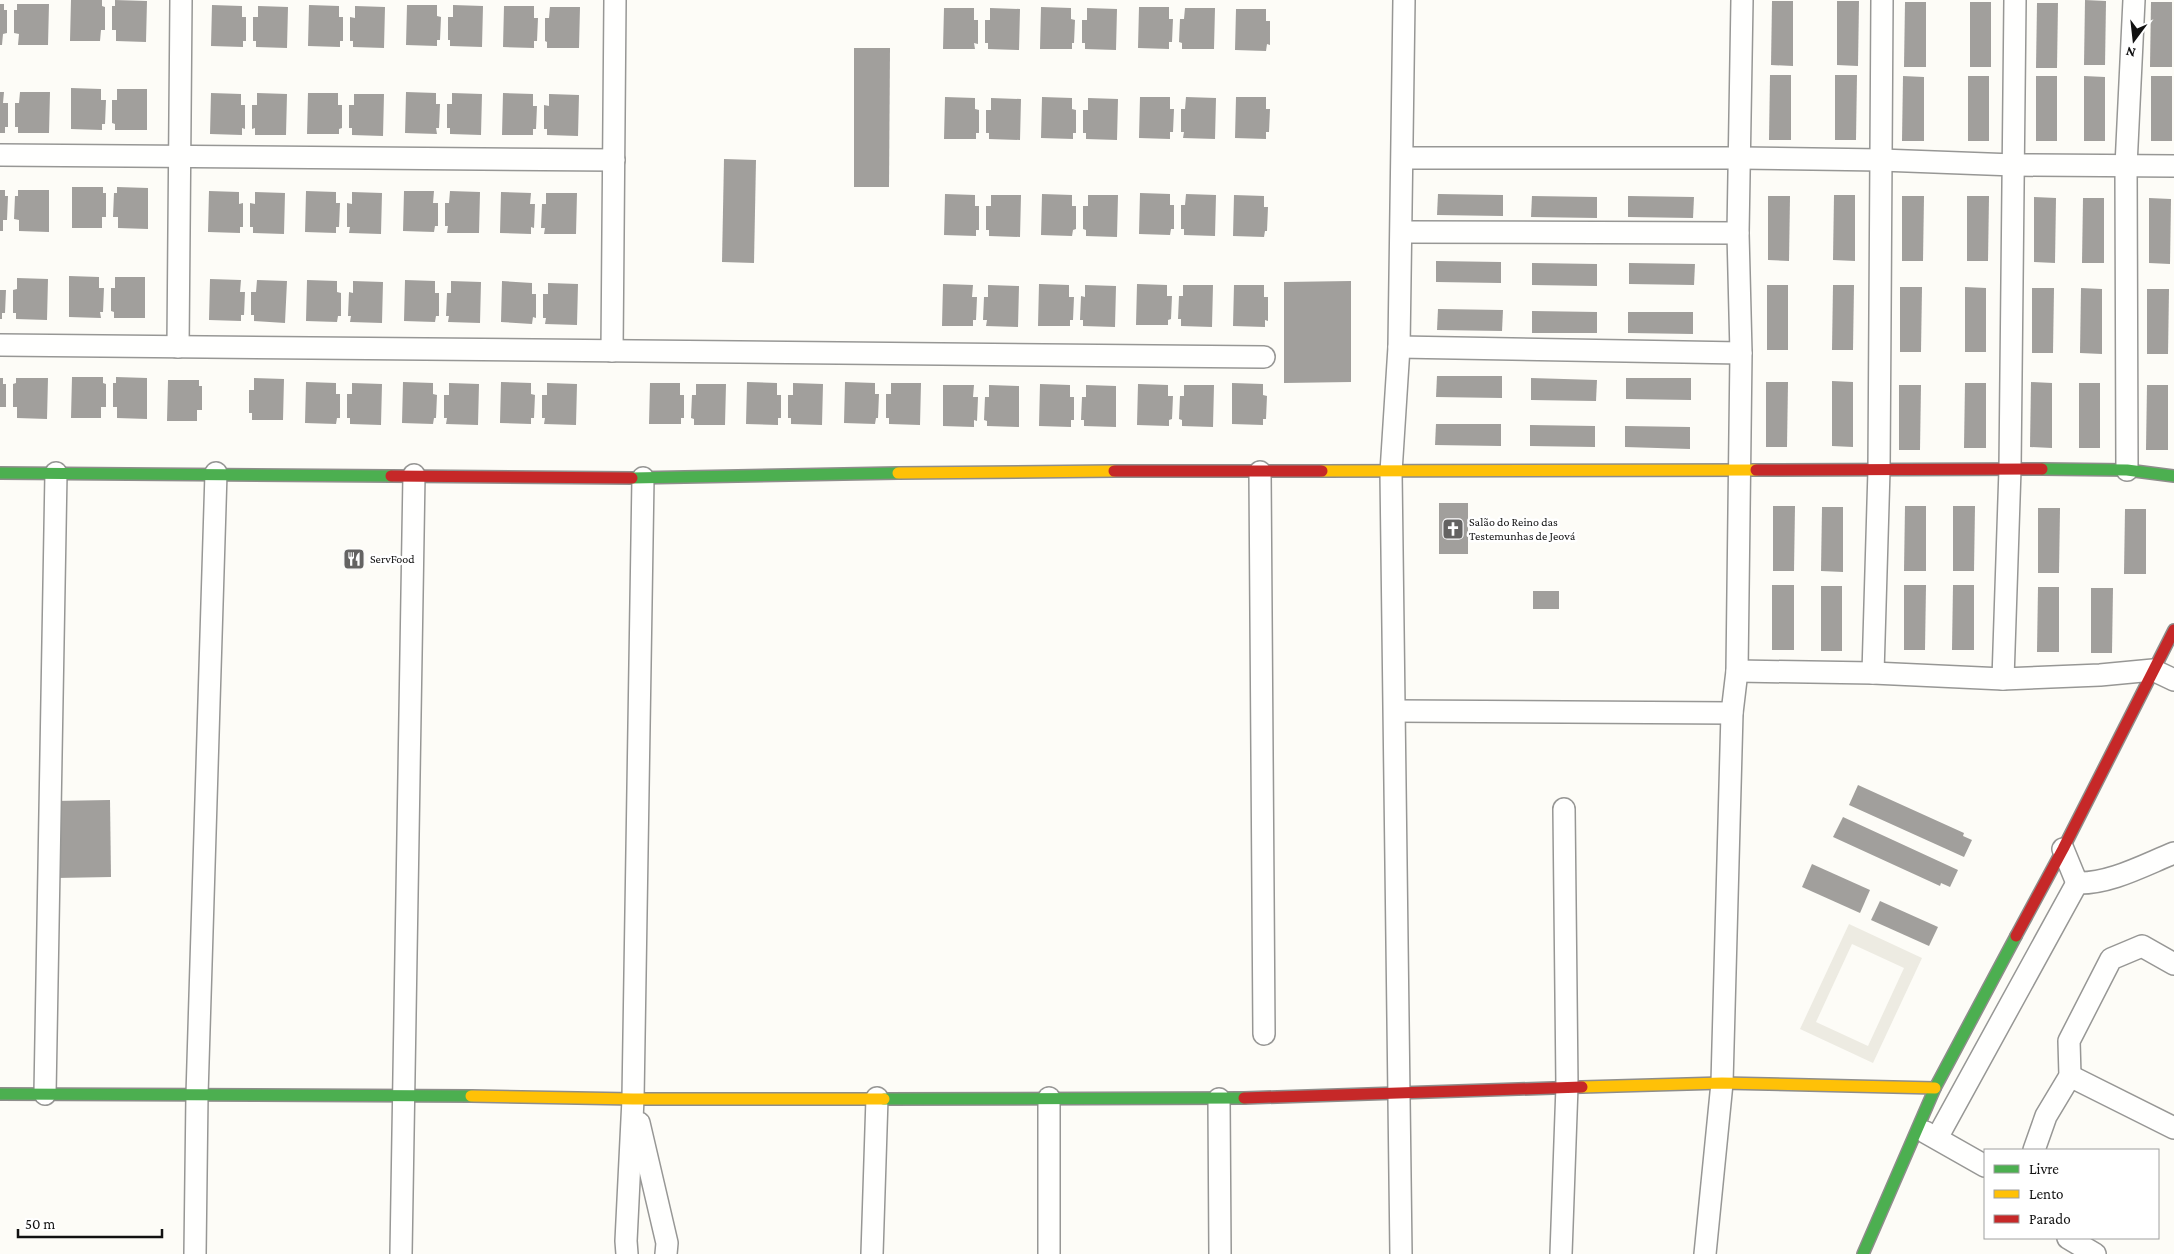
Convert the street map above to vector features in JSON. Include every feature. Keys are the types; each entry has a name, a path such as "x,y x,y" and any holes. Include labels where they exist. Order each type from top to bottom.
{"street":[{"path":"178,346 181,0"},
{"path":"612,350 615,0"},
{"path":"1402,1254 1398,1092 1391,472 1399,347 1404,0"},
{"path":"1705,1254 1722,1083 1732,713 1737,671 1741,353 1738,233 1742,0"},
{"path":"1873,673 1879,470 1882,0"},
{"path":"2003,679 2010,469 2015,0"},
{"path":"2128,470 2126,166 2134,0"},
{"path":"0,156 614,160"},
{"path":"1403,158 1740,158 1881,160 2014,165 2174,166"},
{"path":"1402,232 1738,233"},
{"path":"0,345 1264,357"},
{"path":"1399,347 1741,353"},
{"path":"0,473 216,473 643,478 926,472 2010,469 2128,470 2174,476"},
{"path":"1260,472 1264,1034"},
{"path":"45,1094 56,473"},
{"path":"195,1254 197,1095 216,473"},
{"path":"401,1254 414,475"},
{"path":"627,1254 626,1241 633,1099 643,478"},
{"path":"1863,1254 1935,1088 2063,849 2174,630"},
{"path":"1737,671 1873,673 2003,679 2100,675 2153,670 2174,680"},
{"path":"1395,711 1732,713"},
{"path":"1561,1254 1567,1086 1564,809"},
{"path":"2063,849 2077,883"},
{"path":"2077,883 2090,884 2174,853"},
{"path":"1937,1138 2077,883"},
{"path":"2034,1149 2046,1116 2070,1076 2069,1041 2111,960 2142,946 2174,964"},
{"path":"2070,1076 2174,1128"},
{"path":"0,1094 403,1095 633,1099 1219,1099 1567,1086 1722,1083 1935,1088"},
{"path":"872,1254 877,1098"},
{"path":"1048,1254 1049,1098"},
{"path":"633,1099 667,1243 666,1254"},
{"path":"1219,1099 1220,1254"},
{"path":"1918,1129 1984,1165"},
{"path":"2070,1239 2095,1254"}],"shaded area":[{"path":"1849,924 1922,958 1873,1063 1800,1029","holes":["1852,944 1904,968 1868,1046 1816,1022"]}],"building":[{"path":"71,0 102,0 102,6 105,7 105,30 101,30 100,41 70,41"},
{"path":"115,0 147,1 146,42 116,41 116,30 112,30 112,6 115,6"},
{"path":"2085,0 2106,1 2105,65 2084,65"},
{"path":"1772,1 1793,1 1793,66 1771,65"},
{"path":"1837,1 1859,1 1858,66 1837,65"},
{"path":"1905,2 1926,2 1926,67 1904,67"},
{"path":"1970,2 1991,2 1991,67 1970,67"},
{"path":"2151,2 2172,2 2172,67 2150,67"},
{"path":"2037,3 2058,3 2057,68 2036,68"},
{"path":"0,4 4,4 4,10 7,10 7,33 3,34 2,45 0,45"},
{"path":"17,4 49,4 48,45 18,45 19,34 14,33 14,10 17,10"},
{"path":"212,5 242,6 242,17 246,17 246,41 243,41 243,47 211,46"},
{"path":"309,5 339,6 339,17 343,17 343,41 340,41 340,47 308,46"},
{"path":"407,5 437,5 437,16 441,17 440,40 437,40 437,46 406,45"},
{"path":"453,5 483,6 482,47 450,46 450,40 448,40 448,17 453,17"},
{"path":"258,6 288,7 287,48 256,47 256,41 253,41 253,17 258,17"},
{"path":"355,6 385,7 384,48 353,47 353,41 350,41 350,17 355,18"},
{"path":"504,6 534,6 534,18 538,18 537,41 534,41 534,48 503,47"},
{"path":"550,7 580,7 579,48 547,48 547,42 545,41 545,18 549,18"},
{"path":"1041,7 1071,8 1071,19 1075,20 1072,49 1040,49"},
{"path":"1139,7 1169,7 1169,19 1173,19 1172,42 1169,42 1169,49 1138,48"},
{"path":"944,8 974,8 974,20 978,20 978,44 974,43 975,49 943,49"},
{"path":"990,8 1020,9 1019,50 988,49 988,43 985,43 985,20 990,20"},
{"path":"1087,8 1117,9 1116,50 1085,49 1085,43 1082,43 1082,20 1087,20"},
{"path":"1185,8 1215,8 1214,49 1182,49 1182,43 1179,42 1180,19 1184,19"},
{"path":"1236,9 1266,9 1266,21 1270,21 1270,45 1267,44 1266,51 1235,50"},
{"path":"854,48 890,48 889,187 854,187"},
{"path":"1770,75 1791,75 1791,140 1769,140"},
{"path":"1835,75 1857,75 1856,140 1835,140"},
{"path":"1903,76 1924,77 1924,141 1902,141"},
{"path":"1968,76 1989,76 1989,141 1968,141"},
{"path":"2036,76 2057,76 2057,141 2036,141"},
{"path":"2084,76 2105,77 2105,141 2084,141"},
{"path":"2151,76 2172,76 2172,141 2151,141"},
{"path":"71,88 101,89 101,100 106,100 105,124 102,124 102,130 71,129"},
{"path":"117,89 147,89 147,130 115,130 115,124 112,123 112,100 117,100"},
{"path":"0,92 4,92 3,103 8,103 8,127 5,127 5,133 0,133"},
{"path":"20,92 50,92 49,133 18,133 18,127 15,127 15,103 19,103"},
{"path":"406,92 436,93 436,104 440,104 439,128 436,128 437,134 405,133"},
{"path":"211,93 241,94 241,105 245,105 245,129 242,128 242,135 210,134"},
{"path":"257,93 287,94 286,135 255,135 255,128 252,129 252,105 257,105"},
{"path":"308,93 338,93 338,105 342,105 342,128 339,129 339,134 307,134"},
{"path":"452,93 482,94 481,135 450,134 450,128 447,128 447,104 452,104"},
{"path":"503,93 533,94 533,106 537,106 536,129 533,129 533,135 502,135"},
{"path":"354,94 384,94 383,136 352,135 352,128 349,128 349,105 354,105"},
{"path":"549,94 579,95 578,136 547,135 547,129 544,129 544,105 549,106"},
{"path":"945,97 975,98 975,109 979,110 979,133 976,133 976,139 944,139"},
{"path":"1042,97 1072,98 1072,109 1076,110 1076,133 1073,133 1073,139 1041,138"},
{"path":"1140,97 1170,97 1170,109 1174,109 1173,132 1170,132 1170,139 1139,138"},
{"path":"1186,97 1216,98 1215,139 1183,138 1184,132 1181,132 1181,109 1185,109"},
{"path":"1236,97 1266,97 1266,109 1270,109 1269,132 1266,132 1266,139 1235,138"},
{"path":"991,98 1021,99 1020,140 989,139 989,133 986,133 986,110 991,110"},
{"path":"1088,98 1118,99 1117,140 1086,139 1086,133 1083,133 1083,110 1088,110"},
{"path":"724,159 756,160 754,263 722,262"},
{"path":"72,187 103,187 103,193 106,193 106,217 102,217 102,228 72,228"},
{"path":"117,187 148,188 148,229 118,228 118,217 113,217 114,193 117,193"},
{"path":"0,190 5,190 5,196 8,196 7,220 3,220 3,231 0,231"},
{"path":"18,190 49,190 49,232 19,231 19,220 14,219 15,196 18,196"},
{"path":"209,191 239,192 239,204 243,203 243,227 240,227 240,233 208,232"},
{"path":"306,191 336,192 336,203 340,203 339,227 336,227 336,233 305,232"},
{"path":"404,191 434,191 433,203 438,203 438,226 435,226 434,232 403,231"},
{"path":"450,191 480,192 479,233 447,233 448,226 445,226 445,203 449,203"},
{"path":"255,192 285,193 284,234 253,233 253,227 250,227 250,203 255,204"},
{"path":"352,192 382,193 381,234 349,233 350,227 347,227 347,203 352,204"},
{"path":"501,192 531,193 530,204 535,204 534,228 531,227 531,234 500,233"},
{"path":"546,193 577,193 576,234 544,234 545,228 541,228 542,204 546,204"},
{"path":"1140,193 1170,194 1170,205 1174,205 1174,229 1171,229 1170,235 1139,234"},
{"path":"945,194 975,195 975,206 979,206 979,230 976,230 976,236 944,235"},
{"path":"1042,194 1072,195 1072,206 1076,206 1076,229 1073,230 1072,236 1041,235"},
{"path":"1186,194 1216,195 1215,236 1184,235 1184,229 1181,229 1181,205 1185,205"},
{"path":"1438,194 1503,195 1503,216 1437,215"},
{"path":"991,195 1021,195 1020,237 989,236 989,230 986,230 986,206 991,206"},
{"path":"1088,195 1118,195 1117,237 1086,236 1086,230 1083,229 1083,206 1088,206"},
{"path":"1234,195 1264,196 1264,207 1268,207 1267,231 1265,231 1264,237 1233,236"},
{"path":"1834,195 1855,195 1855,261 1833,260"},
{"path":"1532,196 1597,197 1597,218 1531,217"},
{"path":"1628,196 1694,197 1693,218 1628,217"},
{"path":"1768,196 1790,196 1789,261 1768,260"},
{"path":"1902,196 1924,196 1923,261 1902,261"},
{"path":"1967,196 1989,196 1988,261 1967,261"},
{"path":"2034,197 2056,198 2055,263 2034,262"},
{"path":"2083,198 2104,198 2104,263 2082,263"},
{"path":"2149,198 2171,199 2170,264 2149,263"},
{"path":"1436,261 1501,262 1501,283 1436,282"},
{"path":"1532,263 1597,264 1597,286 1532,285"},
{"path":"1629,263 1695,264 1694,285 1629,284"},
{"path":"69,276 99,277 99,288 104,288 103,312 100,312 101,318 69,317"},
{"path":"115,277 145,277 145,318 114,318 114,312 111,311 111,288 115,288"},
{"path":"17,278 48,279 47,320 16,319 16,313 13,313 13,290 17,289"},
{"path":"210,279 241,280 240,292 245,292 244,315 241,315 241,321 209,320"},
{"path":"257,280 287,281 285,323 254,321 254,315 251,315 251,292 256,292"},
{"path":"307,280 337,281 337,292 341,293 341,316 338,316 337,322 306,321"},
{"path":"405,280 435,281 435,293 439,293 439,316 436,316 435,322 404,321"},
{"path":"353,281 383,282 382,323 350,322 351,316 348,316 349,292 353,293"},
{"path":"451,281 481,282 480,323 448,322 449,316 446,316 447,293 451,293"},
{"path":"502,281 532,283 532,294 536,294 536,318 533,317 532,324 501,322"},
{"path":"1351,281 1351,382 1284,383 1284,282"},
{"path":"548,283 578,284 577,325 545,324 546,318 543,318 543,294 548,294"},
{"path":"943,284 973,285 972,297 977,297 976,320 973,320 973,326 942,326"},
{"path":"1039,284 1069,285 1069,297 1074,297 1073,320 1070,320 1070,326 1038,326"},
{"path":"1137,284 1167,285 1167,296 1172,296 1171,319 1168,320 1168,325 1136,325"},
{"path":"988,285 1019,286 1018,327 986,326 987,320 983,320 984,297 988,297"},
{"path":"1085,285 1116,286 1115,327 1083,326 1083,320 1080,320 1081,296 1085,297"},
{"path":"1183,285 1213,285 1212,327 1181,326 1181,319 1178,319 1179,296 1183,296"},
{"path":"1234,285 1264,285 1264,297 1268,297 1268,321 1265,320 1265,327 1233,326"},
{"path":"1767,285 1788,285 1788,350 1767,350"},
{"path":"1833,285 1854,285 1853,350 1832,350"},
{"path":"1900,287 1922,287 1921,352 1900,352"},
{"path":"1965,287 1986,288 1986,352 1965,352"},
{"path":"2032,288 2054,288 2053,353 2032,353"},
{"path":"2081,288 2102,289 2102,354 2080,353"},
{"path":"2147,289 2169,289 2168,354 2147,354"},
{"path":"0,290 6,290 5,313 2,313 2,319 0,319"},
{"path":"1438,309 1503,310 1502,331 1437,330"},
{"path":"1532,311 1597,312 1597,333 1532,333"},
{"path":"1628,312 1693,312 1693,334 1628,333"},
{"path":"1437,376 1502,376 1502,398 1436,397"},
{"path":"72,377 103,377 103,383 106,384 106,407 101,407 101,418 71,418"},
{"path":"116,377 147,378 147,419 117,418 117,407 113,407 113,383 116,383"},
{"path":"0,378 3,378 3,384 6,384 6,407 0,407"},
{"path":"16,378 48,378 47,419 17,418 17,407 13,407 13,384 16,383"},
{"path":"254,378 284,379 283,420 252,420 252,413 249,413 249,390 254,390"},
{"path":"1531,378 1597,380 1596,401 1531,400"},
{"path":"1626,378 1691,378 1691,400 1626,399"},
{"path":"168,380 199,380 199,386 202,386 202,410 197,410 197,421 167,421"},
{"path":"1832,381 1853,382 1853,447 1832,446"},
{"path":"306,382 336,383 336,394 340,394 340,418 337,418 336,424 305,423"},
{"path":"403,382 433,383 433,394 437,395 436,418 434,418 433,424 402,423"},
{"path":"501,382 531,383 531,394 535,395 534,418 531,418 531,424 500,423"},
{"path":"747,382 777,383 777,395 781,395 781,418 778,418 778,425 746,424"},
{"path":"845,382 875,383 875,394 879,394 878,418 876,418 875,424 844,423"},
{"path":"1766,382 1788,382 1787,447 1766,447"},
{"path":"2031,382 2052,383 2052,448 2030,447"},
{"path":"352,383 382,384 381,425 350,424 350,418 347,418 347,394 352,394"},
{"path":"449,383 479,384 478,425 446,424 447,418 444,418 444,395 449,395"},
{"path":"547,383 577,384 576,425 544,424 545,418 542,418 542,395 547,395"},
{"path":"650,383 680,383 680,395 684,395 684,418 681,418 681,424 649,424"},
{"path":"793,383 823,384 822,425 791,424 791,418 788,418 788,395 793,395"},
{"path":"891,383 921,383 920,425 889,424 889,418 886,418 886,394 891,394"},
{"path":"1232,383 1263,384 1263,395 1267,396 1266,419 1263,419 1263,425 1232,424"},
{"path":"1965,383 1986,383 1986,448 1964,448"},
{"path":"2079,383 2100,383 2100,448 2079,448"},
{"path":"696,384 726,384 725,425 694,425 694,419 691,418 692,395 696,395"},
{"path":"1040,384 1070,385 1070,397 1074,397 1074,420 1071,420 1071,427 1039,426"},
{"path":"1138,384 1168,385 1168,396 1173,396 1172,419 1169,420 1169,426 1137,425"},
{"path":"943,385 974,385 973,397 978,397 977,421 974,420 974,427 943,426"},
{"path":"989,385 1019,386 1019,427 987,426 987,421 984,420 985,397 989,397"},
{"path":"1086,385 1116,386 1116,427 1084,426 1084,420 1081,420 1082,397 1086,397"},
{"path":"1184,385 1214,385 1213,427 1182,426 1182,420 1179,419 1180,396 1184,396"},
{"path":"1899,385 1921,385 1920,450 1899,450"},
{"path":"2147,385 2168,385 2168,450 2146,450"},
{"path":"1436,424 1501,424 1501,446 1435,445"},
{"path":"1530,425 1595,426 1595,447 1530,446"},
{"path":"1625,426 1690,427 1690,449 1625,447"},
{"path":"1439,503 1468,503 1468,554 1439,554"},
{"path":"1773,506 1795,506 1794,571 1773,571"},
{"path":"1905,506 1926,506 1926,571 1904,571"},
{"path":"1953,506 1975,506 1974,571 1953,571"},
{"path":"1822,507 1843,507 1843,572 1821,571"},
{"path":"2038,508 2060,508 2059,573 2038,573"},
{"path":"2125,509 2146,509 2146,574 2124,574"},
{"path":"1772,585 1794,585 1794,650 1772,650"},
{"path":"1904,585 1926,585 1925,650 1904,650"},
{"path":"1953,585 1974,585 1974,650 1952,650"},
{"path":"1821,586 1842,586 1842,651 1821,651"},
{"path":"2038,587 2059,587 2059,652 2037,652"},
{"path":"2091,588 2113,588 2112,653 2091,653"},
{"path":"1533,591 1559,591 1559,609 1533,609"},
{"path":"1858,785 1964,833 1963,836 1972,840 1964,857 1849,805"},
{"path":"110,800 111,877 56,878 54,801"},
{"path":"1843,817 1958,870 1950,887 1941,883 1940,886 1833,837"},
{"path":"1812,864 1870,890 1860,913 1802,887"},
{"path":"1880,901 1938,927 1929,946 1871,920"}],"traffic: fast":[{"path":"2042,469 2127,470 2174,476"},
{"path":"0,473 391,476"},
{"path":"632,478 898,473"},
{"path":"1863,1254 1935,1088 2016,936"},
{"path":"0,1094 471,1096"},
{"path":"884,1099 1244,1098"}],"traffic: slow":[{"path":"1322,471 1756,470"},
{"path":"898,473 1114,471"},
{"path":"1582,1087 1722,1083 1935,1088"},
{"path":"471,1096 633,1099 884,1099"}],"traffic: jam":[{"path":"1756,470 2042,469"},
{"path":"1114,471 1322,471"},
{"path":"391,476 632,478"},
{"path":"2016,936 2063,849 2174,630"},
{"path":"1244,1098 1582,1087"}],"place":[{"name":"Salão do Reino das Testemunhas de Jeová","path":"1453,529"},
{"name":"ServFood","path":"354,559"}]}
